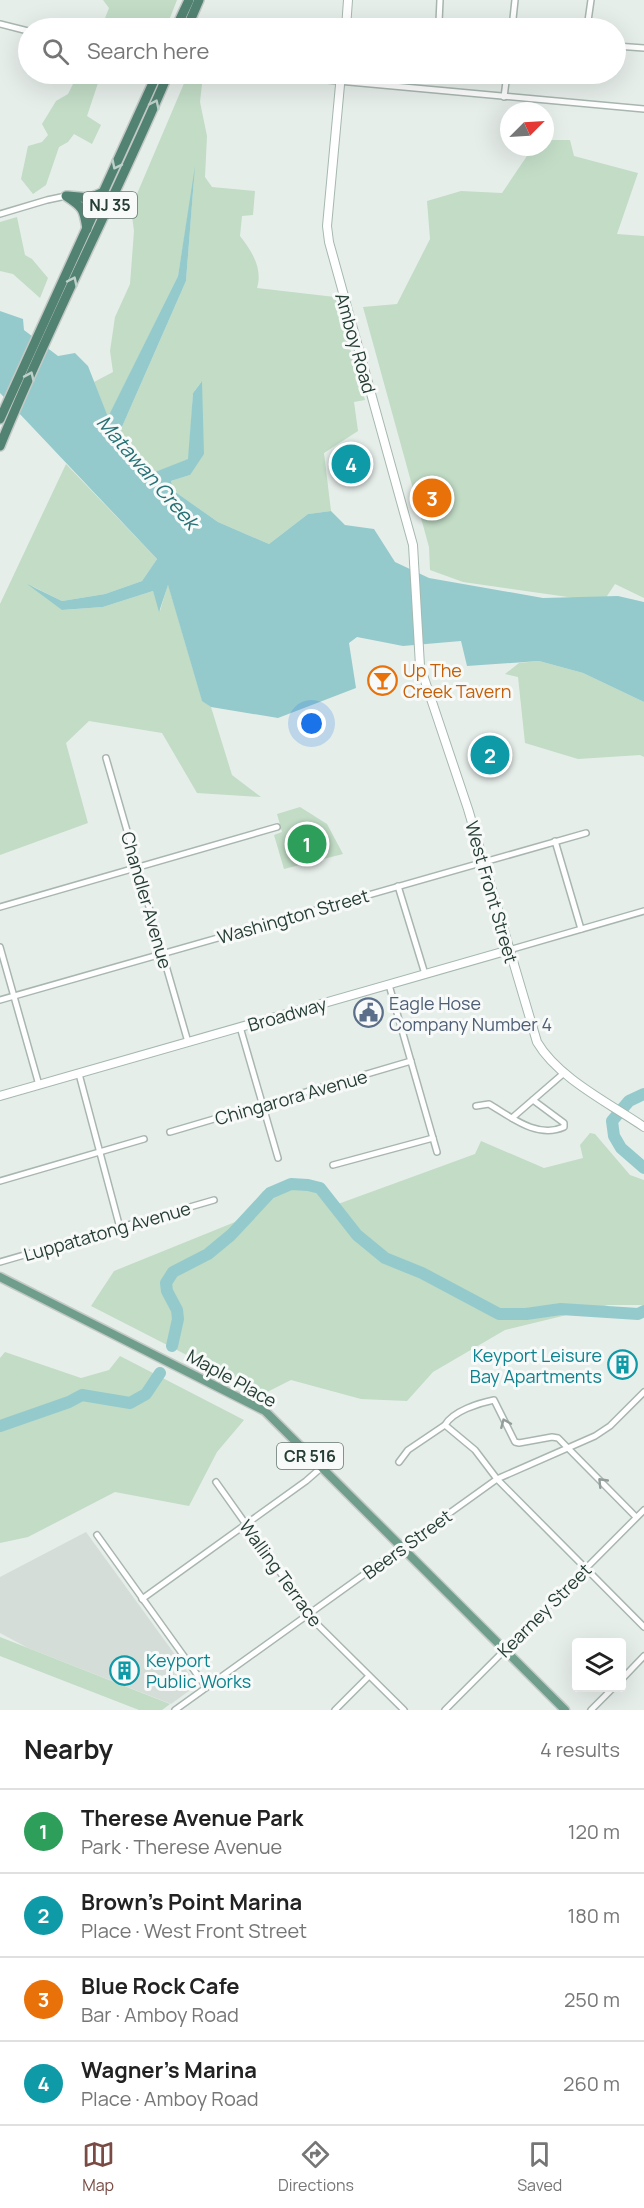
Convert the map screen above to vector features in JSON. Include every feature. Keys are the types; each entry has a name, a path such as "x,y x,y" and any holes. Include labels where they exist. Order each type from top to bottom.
{"highway":[{"path":"181,18 189,0"},
{"path":"191,18 199,0"},
{"path":"150,84 150,90"},
{"name":"NJ 35","path":"0,446 44,331 87,229 150,90 156,84"},
{"name":"NJ 35","path":"1,416 111,201 162,84"},
{"path":"66,196 90,198 104,192"},
{"path":"66,196 84,210 87,229"}],"main road":[{"path":"347,18 348,0"},
{"name":"Amboy Road","path":"340,84 327,226 329,242 413,545 416,570 416,609"},
{"name":"West Front Street","path":"416,609 418,655 484,861 537,1042 548,1059 564,1073 644,1127"},
{"name":"Broadway","path":"0,1096 509,950"},
{"name":"Maple Place","path":"0,1277 260,1408 565,1710"}],"street":[{"path":"439,18 440,0"},
{"path":"513,18 515,0"},
{"path":"589,18 591,0"},
{"path":"0,24 18,28"},
{"path":"626,47 644,48"},
{"path":"392,84 504,97 644,109"},
{"path":"504,97 506,84"},
{"path":"0,214 66,196"},
{"name":"Chandler Avenue","path":"106,758 188,1042"},
{"path":"0,907 278,827"},
{"name":"Washington Street","path":"0,1000 586,833"},
{"path":"555,841 581,929"},
{"path":"398,886 424,974"},
{"name":"Broadway","path":"509,950 644,911"},
{"path":"0,947 39,1085"},
{"path":"389,985 437,1152"},
{"path":"240,1027 278,1158"},
{"name":"Chingarora Avenue","path":"170,1132 411,1061"},
{"path":"512,1118 564,1073"},
{"path":"79,1074 120,1228"},
{"path":"476,1106 489,1104 512,1118 540,1130 548,1131 564,1127 564,1123 534,1100"},
{"path":"333,1165 433,1138"},
{"path":"0,1180 144,1139"},
{"name":"Luppatatong Avenue","path":"0,1262 214,1200"},
{"name":"Beers Street","path":"175,1710 497,1479 603,1432 644,1392"},
{"path":"399,1462 408,1450 445,1425 455,1415 483,1402 494,1400 515,1442 555,1437 636,1517"},
{"path":"445,1425 475,1450 497,1479 644,1627"},
{"path":"142,1599 306,1481 322,1467"},
{"name":"Walling Terrace","path":"216,1482 309,1614 404,1710"},
{"name":"Kearney Street","path":"445,1710 644,1510"},
{"path":"97,1535 206,1688"},
{"path":"626,1674 644,1656"},
{"path":"335,1710 369,1676"},
{"path":"591,1710 609,1692"}],"shaded area":[{"path":"86,1532 197,1685 171,1704 28,1648 0,1633 0,1577"}],"green space":[{"path":"103,0 177,0 170,18 105,18 109,8"},
{"path":"73,84 98,84 87,116 101,125 92,144 74,134 68,142 59,147 46,185 33,194 21,179 28,146 42,142 48,135 42,124 56,101 68,94"},
{"path":"184,84 202,84 200,102 207,136 205,177 212,187 255,191 253,215 242,216 240,236 255,260 259,274 257,288 335,297 365,400 354,402 358,431 324,453 331,511 308,514 269,544 218,522 174,491 171,481 190,475 201,382 193,393 189,459 156,472 118,436 186,281 194,178 178,276 108,418 94,382 113,372 110,351 115,317 130,284 134,231 131,208"},
{"path":"554,140 570,140 574,156 638,173 617,234 644,236 644,598 615,584 603,602 463,582 430,570 429,547 363,307 397,304 430,239 427,201 461,191 502,193 527,156 554,156"},
{"path":"17,217 25,255 32,259 48,278 40,298 13,274 0,271 0,222"},
{"path":"66,464 157,559 142,581 105,594 62,601 32,586 63,610 103,607 153,591 160,611 168,584 202,700 211,707 232,775 261,797 197,793 162,733 89,721 66,743 88,823 0,855 0,604"},
{"path":"539,661 583,673 644,702 644,757 640,755 578,759 525,743 518,677 505,674 519,663"},
{"path":"300,807 327,824 343,854 284,869 274,835 282,832 277,814"},
{"path":"590,1133 595,1134 630,1175 644,1180 644,1305 608,1305 505,1330 433,1372 407,1401 361,1399 291,1380 265,1395 91,1306 114,1271 240,1220 263,1191 292,1180 319,1184 338,1204 475,1154 481,1141 544,1168 583,1158 580,1145"},
{"path":"5,1352 81,1378 109,1370 120,1356 244,1420 217,1452 189,1506 115,1492 28,1537 0,1543 0,1358"},
{"path":"0,1637 170,1704 162,1710 139,1710 0,1656"}],"water":[{"name":"Matawan Creek","path":"195,166 186,281 118,436 155,472 188,459 193,393 202,381 204,454 190,475 171,481 174,491 218,522 269,544 308,514 331,511 345,525 374,529 395,562 429,578 543,598 618,596 644,602 644,702 583,673 539,661 467,666 461,641 403,646 357,637 349,643 356,688 278,718 211,707 202,701 168,585 159,612 153,591 103,607 62,610 27,584 62,601 105,594 142,581 157,559 0,393 0,311 23,319 24,330 58,356 75,353 88,366 108,417 178,276"}],"waterway":[{"path":"644,1094 629,1101 612,1121 614,1136 621,1148 644,1168"},
{"path":"172,1346 178,1319 177,1310 167,1291 166,1283 173,1272 208,1254 231,1235 270,1193 291,1184 320,1188 357,1235 385,1258 422,1273 499,1314 526,1314 561,1309 638,1314 644,1311"},
{"path":"0,1426 69,1402 82,1395 130,1403 146,1394 160,1373"}],"place":[{"name":"Wagner's Marina","path":"351,464"},
{"name":"Blue Rock Cafe","path":"432,498"},
{"name":"Up The Creek Tavern","path":"382,680"},
{"name":"Brown's Point Marina","path":"490,755"},
{"name":"Therese Avenue Park","path":"307,844"},
{"name":"Eagle Hose Company Number 4","path":"368,1013"},
{"name":"Keyport Leisure Bay Apartments","path":"623,1365"},
{"name":"Keyport Public Works","path":"125,1670"}]}
